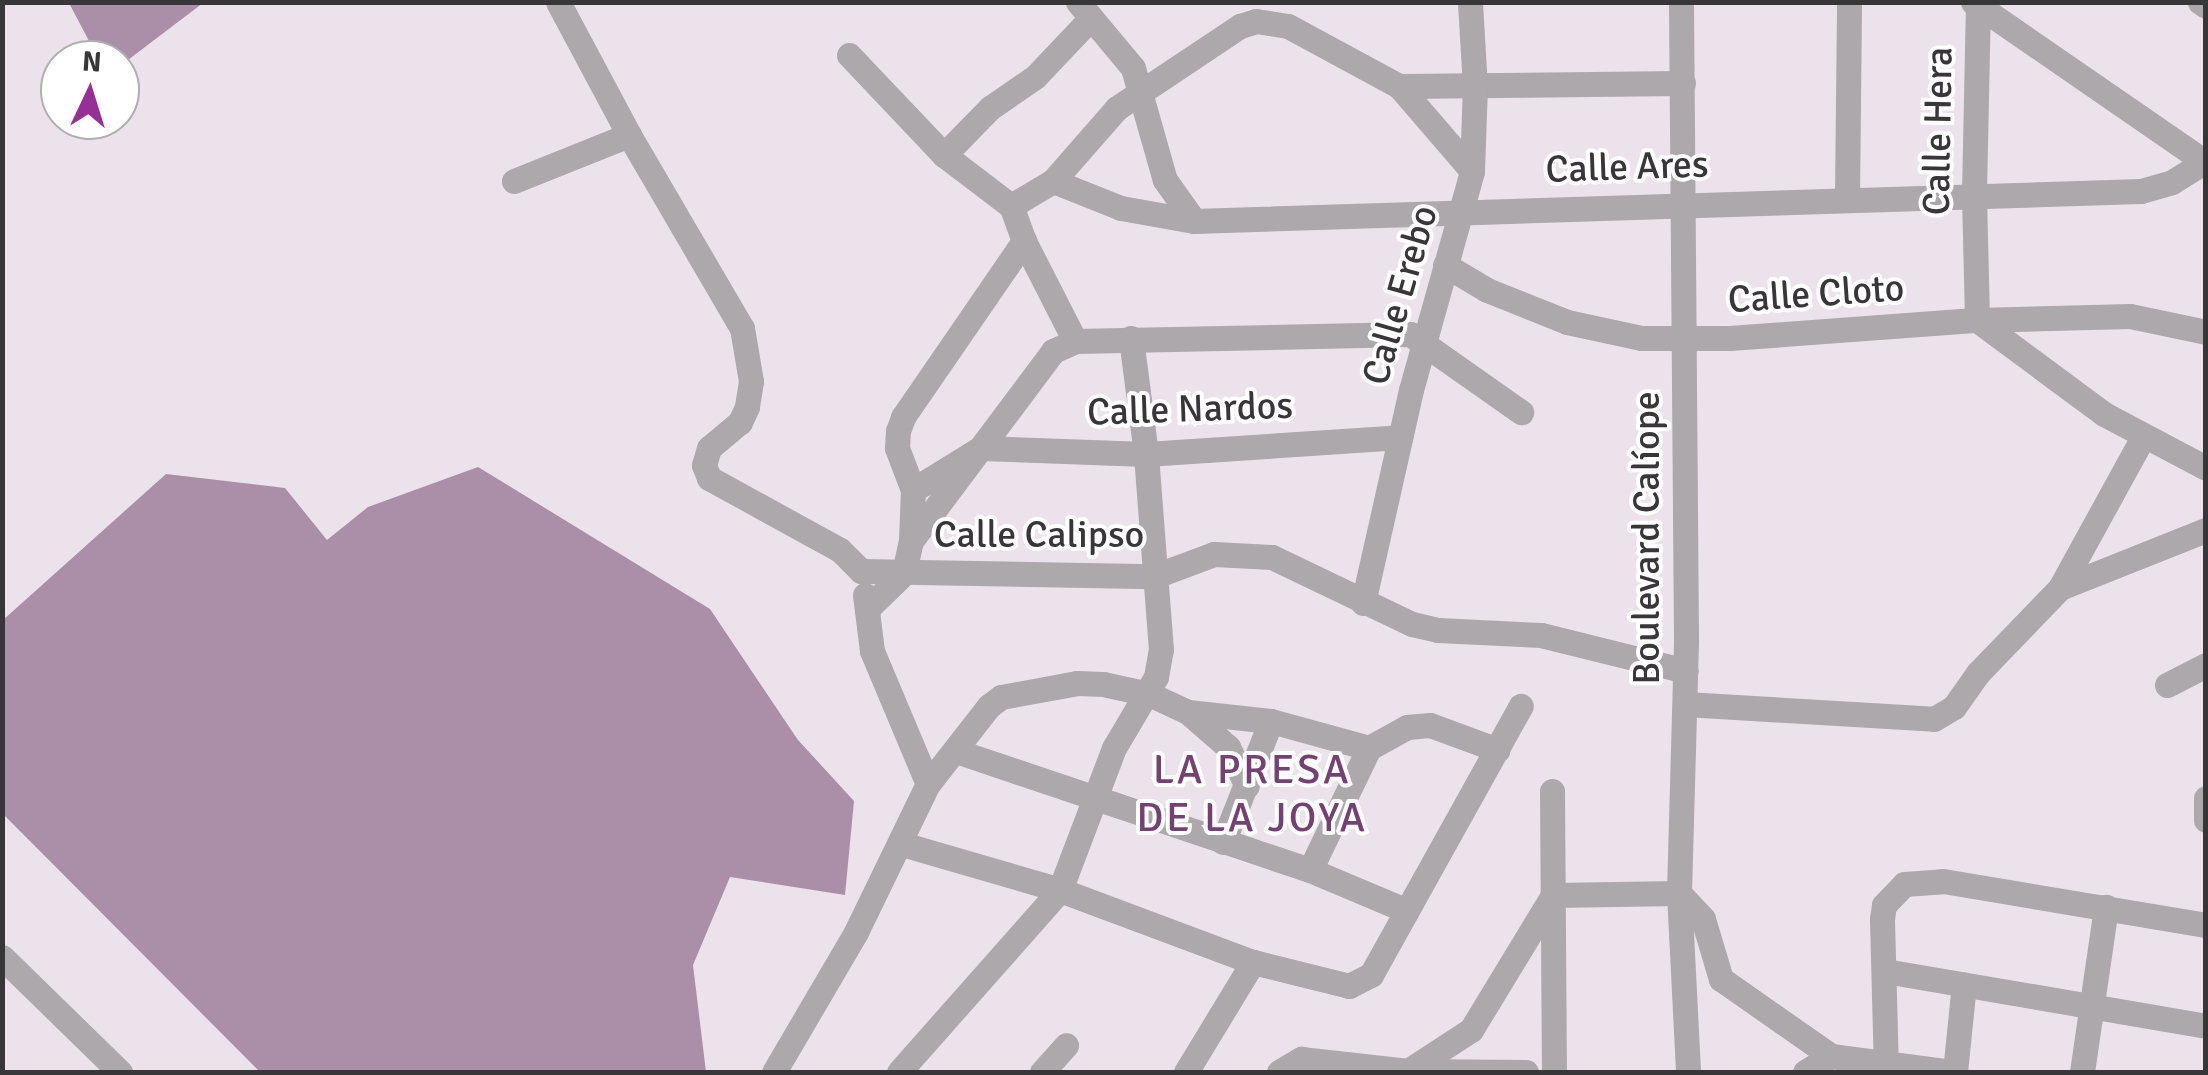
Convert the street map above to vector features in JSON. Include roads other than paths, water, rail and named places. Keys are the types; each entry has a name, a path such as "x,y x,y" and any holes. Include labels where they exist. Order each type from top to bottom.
{"street":[{"path":"558,2 628,135 742,328 751,381 747,407 740,422 709,448 704,465 709,478 840,550 861,570 872,651 928,784"},
{"name":"Calle Erebo","path":"1363,603 1424,341 1472,171 1475,87 1470,2"},
{"name":"Boulevard Calíope","path":"1680,2 1686,671 1679,893 1688,1072"},
{"path":"1848,198 1849,2"},
{"path":"1976,4 2205,163"},
{"name":"Calle Hera","path":"1976,4 1977,320"},
{"path":"944,155 990,108 1036,77 1084,10 1124,53 1141,90 1165,180 1194,220"},
{"path":"1012,206 1052,181 1088,136 1141,90 1256,20 1288,26 1399,86 1472,171"},
{"path":"850,55 944,155 1012,206 1064,346"},
{"path":"1399,86 1683,83"},
{"path":"514,181 628,135"},
{"name":"Calle Ares","path":"1052,181 1122,208 1194,220 1684,202 2142,191 2172,182 2205,163"},
{"path":"867,609 904,573 911,541 913,490 897,448 904,417 1024,242"},
{"name":"Calle Cloto","path":"1445,265 1486,290 1605,333 1685,340 1977,320 2130,316 2206,332"},
{"path":"1977,320 2062,386 2143,437 2206,468"},
{"path":"911,541 1064,346 1131,338 1391,332 1424,341 1521,412"},
{"path":"899,1072 1060,890 1121,733 1149,694 1161,650 1146,454 1131,338"},
{"name":"Calle Nardos","path":"981,448 1146,454 1400,437"},
{"path":"1685,704 1934,719 1954,707 2006,644 2060,588 2143,437"},
{"path":"913,490 981,448"},
{"path":"2060,588 2206,530"},
{"name":"Calle Calipso","path":"861,570 1154,576 1214,554 1272,557 1363,603 1438,630 1541,635 1686,671"},
{"path":"2168,685 2206,665"},
{"path":"774,1072 856,932 928,784 989,706 1001,697 1077,683 1149,694 1188,712 1228,747 1247,786"},
{"path":"902,844 1060,890 1253,962 1348,986 1371,975 1521,706"},
{"path":"1188,712 1272,722 1369,748"},
{"path":"1223,842 1272,722"},
{"path":"1310,870 1369,748 1407,727 1430,725 1498,750"},
{"path":"956,751 1310,870 1407,911"},
{"path":"1552,792 1554,1072"},
{"path":"1886,1068 1884,905 1904,884 1943,881 2206,925"},
{"path":"1553,895 1679,893 1703,919 1720,979 1831,1056 1886,1068 1954,1072 1964,984"},
{"path":"1408,1071 1470,1030 1553,895"},
{"path":"2082,1072 2106,907"},
{"path":"2,957 120,1072"},
{"path":"1186,1072 1253,962"},
{"path":"1885,971 2206,1026"},
{"path":"1042,1072 1066,1045"},
{"path":"1805,1072 1831,1056"},
{"path":"1279,1072 1300,1059 1408,1071 1526,1072"}],"district":[{"name":"LA PRESA DE LA JOYA","path":"1252,794"}]}
